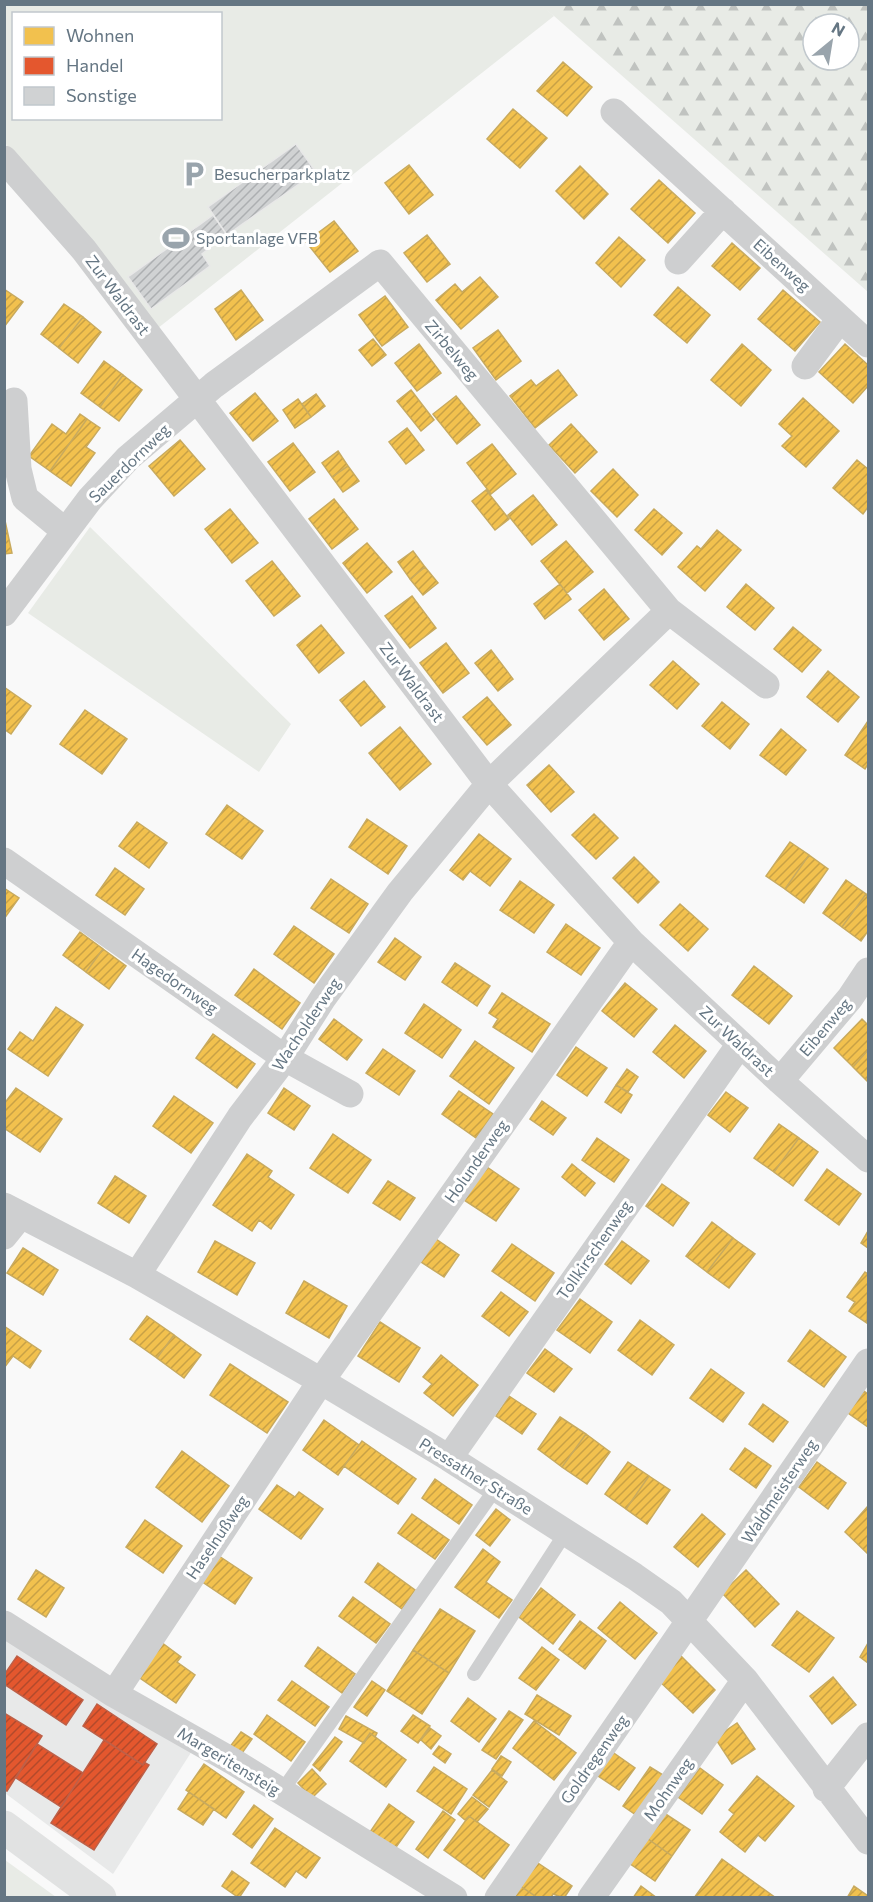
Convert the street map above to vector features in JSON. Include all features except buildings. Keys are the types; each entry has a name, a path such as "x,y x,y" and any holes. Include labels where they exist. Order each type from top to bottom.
{"main road":[{"path":"4,1827 100,1898"}],"street":[{"name":"Eibenweg","path":"614,112 868,344"},
{"name":"Zur Waldrast","path":"4,159 78,243 489,784 632,942 780,1081 868,1159"},
{"path":"678,261 723,211"},
{"name":"Zirbelweg","path":"198,399 380,263 669,611 766,685"},
{"path":"805,366 840,319"},
{"name":"Sauerdornweg","path":"5,613 90,499 128,458 198,399"},
{"path":"14,401 18,469 25,498 65,531"},
{"path":"489,784 669,611"},
{"name":"Wacholderweg","path":"137,1275 240,1117 285,1058 323,998 400,892 489,784"},
{"name":"Hagedornweg","path":"4,861 285,1058 350,1094"},
{"name":"Holunderweg","path":"321,1381 632,942"},
{"name":"Eibenweg","path":"780,1081 849,998 868,971"},
{"name":"Tollkirschenweg","path":"449,1458 740,1044"},
{"name":"Pressather Straße","path":"10,1219 137,1275 321,1381 449,1458 671,1602 745,1680 826,1789 868,1841"},
{"name":"Waldmeisterweg","path":"691,1622 868,1362"},
{"name":"Haselnußweg","path":"114,1694 321,1381"},
{"name":"Goldregenweg","path":"498,1898 691,1622"},
{"name":"Margeritensteig","path":"4,1624 114,1694 282,1791 454,1898"},
{"name":"Mohnweg","path":"591,1898 745,1680"},
{"path":"826,1789 868,1736"}],"lane":[{"path":"282,1791 496,1488"},
{"path":"474,1674 566,1532"}],"shaded area":[{"path":"4,1634 192,1751 113,1874 5,1793"}],"green space":[{"name":"Sportanlage VFB","path":"540,4 554,16 153,332 5,143 5,5"},
{"path":"540,5 868,5 868,292 554,16"},
{"path":"90,527 291,724 259,772 28,613"},
{"path":"4,1860 56,1897 7,1897 5,1895"}],"place":[{"name":"Besucherparkplatz","path":"194,174"},
{"name":"Sportanlage VFB","path":"176,238"}]}
